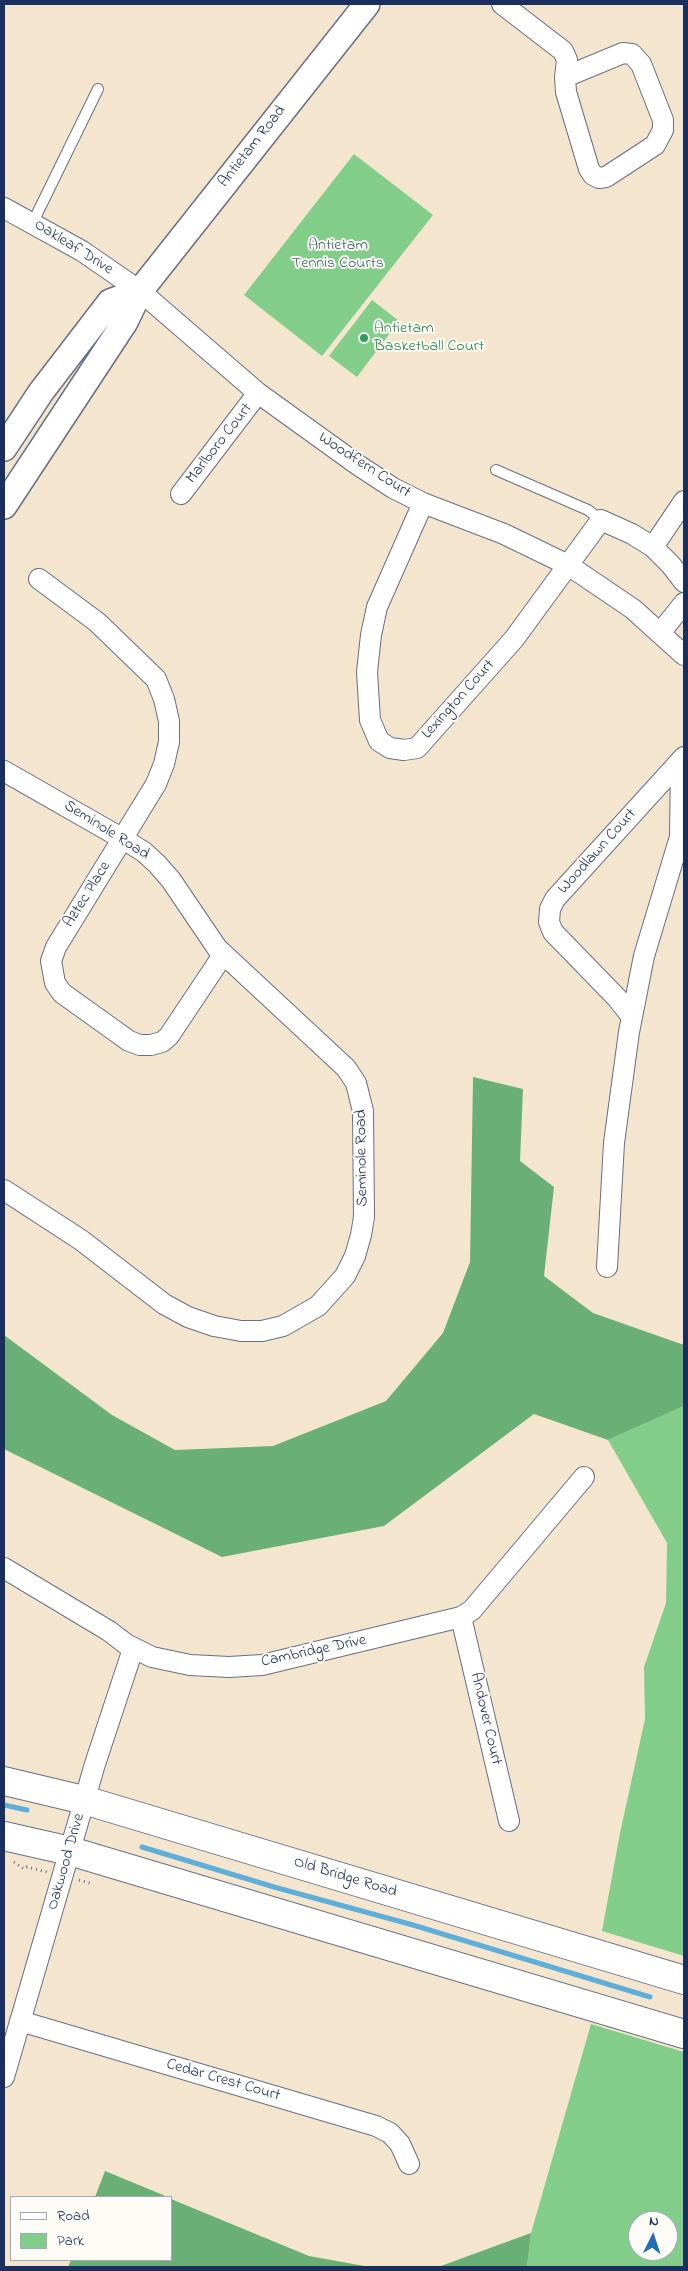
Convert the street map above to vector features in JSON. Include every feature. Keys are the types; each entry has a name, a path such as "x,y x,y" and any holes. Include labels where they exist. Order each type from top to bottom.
{"main road":[{"name":"Old Bridge Road","path":"4,1780 84,1800 684,1980"},
{"path":"4,1836 70,1851 684,2034"}],"street":[{"name":"Antietam Road","path":"4,506 125,322 140,291 367,4"},
{"path":"502,4 563,51 567,60 565,77 566,92 589,169 593,175 599,178 606,177 659,141 663,130 663,120 641,64 632,54 623,53 565,77"},
{"name":"Oakleaf Drive","path":"4,208 82,250 140,291"},
{"name":"Woodfern Court","path":"140,291 258,393 358,465 393,488 423,503 504,534 568,565 603,587 661,632 684,655"},
{"path":"4,448 41,392 110,302 140,291"},
{"name":"Marlboro Court","path":"180,494 258,393"},
{"path":"653,547 684,501"},
{"name":"Lexington Court","path":"423,503 377,607 371,636 367,672 370,720 379,741 390,748 404,750 417,748 514,639 601,520"},
{"path":"601,520 632,534 653,547 671,565 684,582"},
{"name":"Aztec Place","path":"39,579 97,622 156,679 164,699 169,728 169,742 164,764 156,784 56,947 52,961 52,974 55,983 62,993 129,1041 140,1045 151,1045 162,1042 169,1036 223,955"},
{"path":"661,632 684,604"},
{"name":"Woodlawn Court","path":"632,1017 617,998 553,932 549,922 550,909 555,899 683,758"},
{"name":"Woodlawn Court","path":"607,1267 614,1143 632,1017 644,956 680,837 683,758"},
{"name":"Seminole Road","path":"4,771 144,852 171,880 223,955 346,1068 356,1084 362,1100 364,1218 355,1256 345,1276 318,1306 283,1326 262,1331 241,1331 214,1326 188,1317 164,1304 81,1240 4,1190"},
{"name":"Cambridge Drive","path":"4,1568 109,1631 133,1649 152,1657 190,1665 229,1667 262,1665 461,1618 472,1610 584,1477"},
{"name":"Andover Court","path":"461,1618 509,1821"},
{"name":"Oakwood Drive","path":"4,2077 84,1800 133,1649"},
{"name":"Cedar Crest Court","path":"20,2021 376,2126 390,2133 400,2144 409,2164"}],"lane":[{"path":"33,222 98,89"},
{"path":"496,470 588,510 601,520"}],"path":[{"path":"11,1862 24,1869 27,1867"}],"green space":[{"name":"Antietam Tennis Courts","path":"354,154 433,215 322,356 244,295"},
{"name":"Antietam Basketball Court","path":"372,300 399,321 357,377 329,356"},
{"path":"473,1077 523,1089 520,1161 554,1187 544,1276 593,1313 684,1345 684,1406 608,1440 534,1414 384,1526 222,1557 4,1449 4,1335 112,1415 175,1450 273,1446 386,1401 443,1333 470,1262"},
{"path":"684,1406 684,1956 602,1931 620,1833 645,1719 644,1667 666,1603 667,1543 608,1440"},
{"path":"591,2024 684,2052 684,2267 527,2267 531,2233"},
{"path":"105,2171 166,2196 95,2196"},
{"path":"172,2199 309,2256 370,2267 68,2267 71,2261 172,2261"},
{"path":"531,2233 527,2267 438,2267"}],"waterway":[{"path":"4,1805 27,1810"},
{"path":"142,1847 274,1887 413,1925 650,1997"}],"place":[{"name":"Antietam Basketball Court","path":"364,338"}]}
